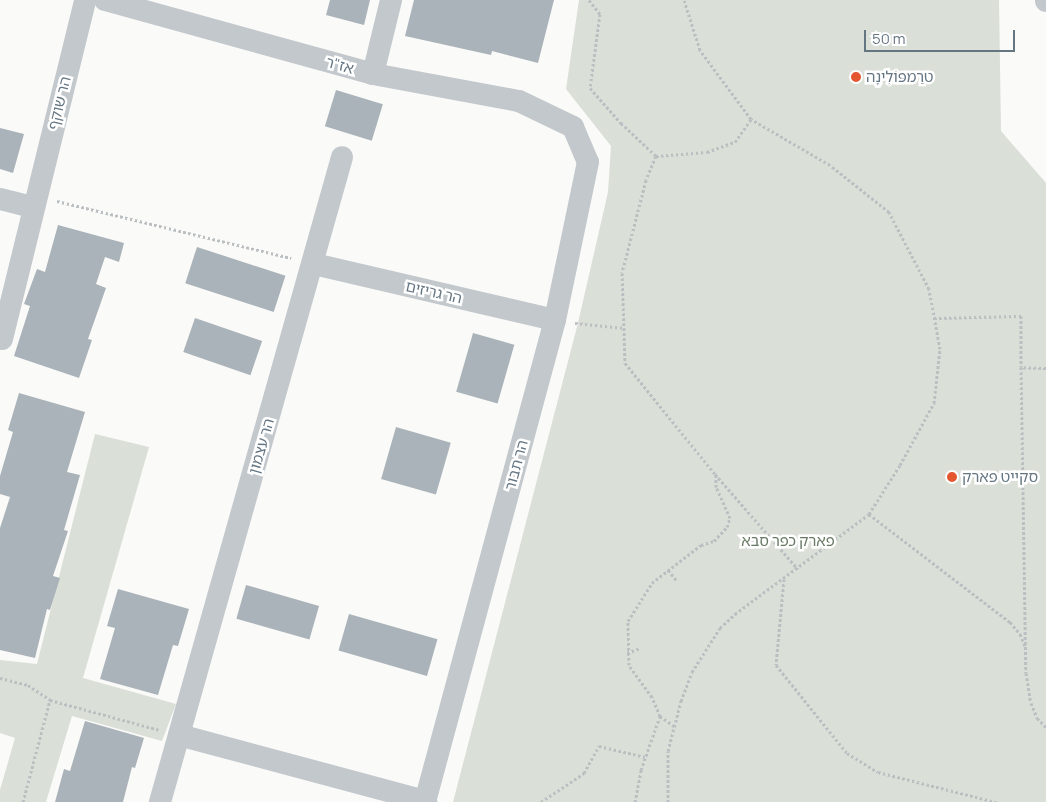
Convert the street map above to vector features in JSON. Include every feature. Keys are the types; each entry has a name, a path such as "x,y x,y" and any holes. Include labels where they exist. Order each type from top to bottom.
{"street":[{"name":"הר שוקף","path":"2,339 85,0"},
{"name":"אז\"ר","path":"105,0 373,74 519,101 573,127"},
{"path":"373,74 391,0"},
{"name":"הר תבור","path":"425,802 555,320 588,162 573,127"},
{"name":"הר עצמון","path":"160,802 314,264 342,157"},
{"path":"0,199 35,201"},
{"name":"הר גריזים","path":"314,264 555,320"},
{"path":"179,735 425,802"}],"path":[{"path":"589,0 600,14 590,88 621,123 656,156 707,152 736,142 751,119"},
{"path":"668,802 668,751 676,727 681,701 692,672 720,628 735,614 798,569 869,514 900,465 934,403 940,349 929,289 889,212 830,165 751,119 700,50 684,0"},
{"path":"656,156 646,180 622,273 625,363 716,474 798,569"},
{"path":"35,201 314,264"},
{"path":"934,318 1021,316 1026,650 1031,703 1037,718 1046,727"},
{"path":"555,320 624,328"},
{"path":"1021,367 1046,368"},
{"path":"676,727 660,716 652,697 628,664 628,621 652,583 701,545 714,541 728,527 730,518 716,488 716,474"},
{"path":"869,514 1010,622 1020,634 1026,650"},
{"path":"668,570 677,581"},
{"path":"784,579 776,665 847,753 878,772 996,802"},
{"path":"627,653 640,648"},
{"path":"0,678 28,685 50,700 179,735"},
{"path":"23,802 50,700"},
{"path":"635,802 645,757 660,716"},
{"path":"541,802 584,773 600,746 645,757"}],"green space":[{"name":"פארק כפר סבא","path":"579,0 999,0 1001,131 1046,183 1046,802 453,802 578,323 608,192 611,146 566,89"},
{"path":"95,434 149,447 83,678 176,704 162,741 72,716 46,802 0,802 0,790 15,738 0,733 0,660 37,664"}],"building":[{"path":"330,0 370,0 364,25 326,15"},
{"path":"414,0 554,0 538,63 492,51 491,55 405,36"},
{"path":"336,90 383,104 372,141 325,126"},
{"path":"0,128 24,134 13,173 0,169"},
{"path":"58,225 124,243 119,262 105,257 96,284 106,288 88,339 92,340 79,378 14,356 30,306 24,304 37,269 45,272"},
{"path":"197,247 285,276 274,312 185,283"},
{"path":"195,318 262,341 250,375 183,352"},
{"path":"473,333 514,345 498,403 456,392"},
{"path":"19,393 85,412 67,472 80,475 64,530 68,531 53,576 60,578 50,610 47,609 35,658 0,650 0,528 10,497 0,494 0,476 13,432 8,430"},
{"path":"396,427 451,443 436,495 381,479"},
{"path":"246,585 319,606 309,640 236,619"},
{"path":"118,589 189,609 178,646 173,645 158,695 100,679 115,628 107,626"},
{"path":"349,614 437,639 427,676 339,651"},
{"path":"85,721 144,738 135,768 132,767 123,802 55,802 64,769 70,771"}],"place":[{"name":"טרַמפּוֹלִינָה","path":"856,77"},
{"name":"סקייט פארק","path":"952,477"}]}
